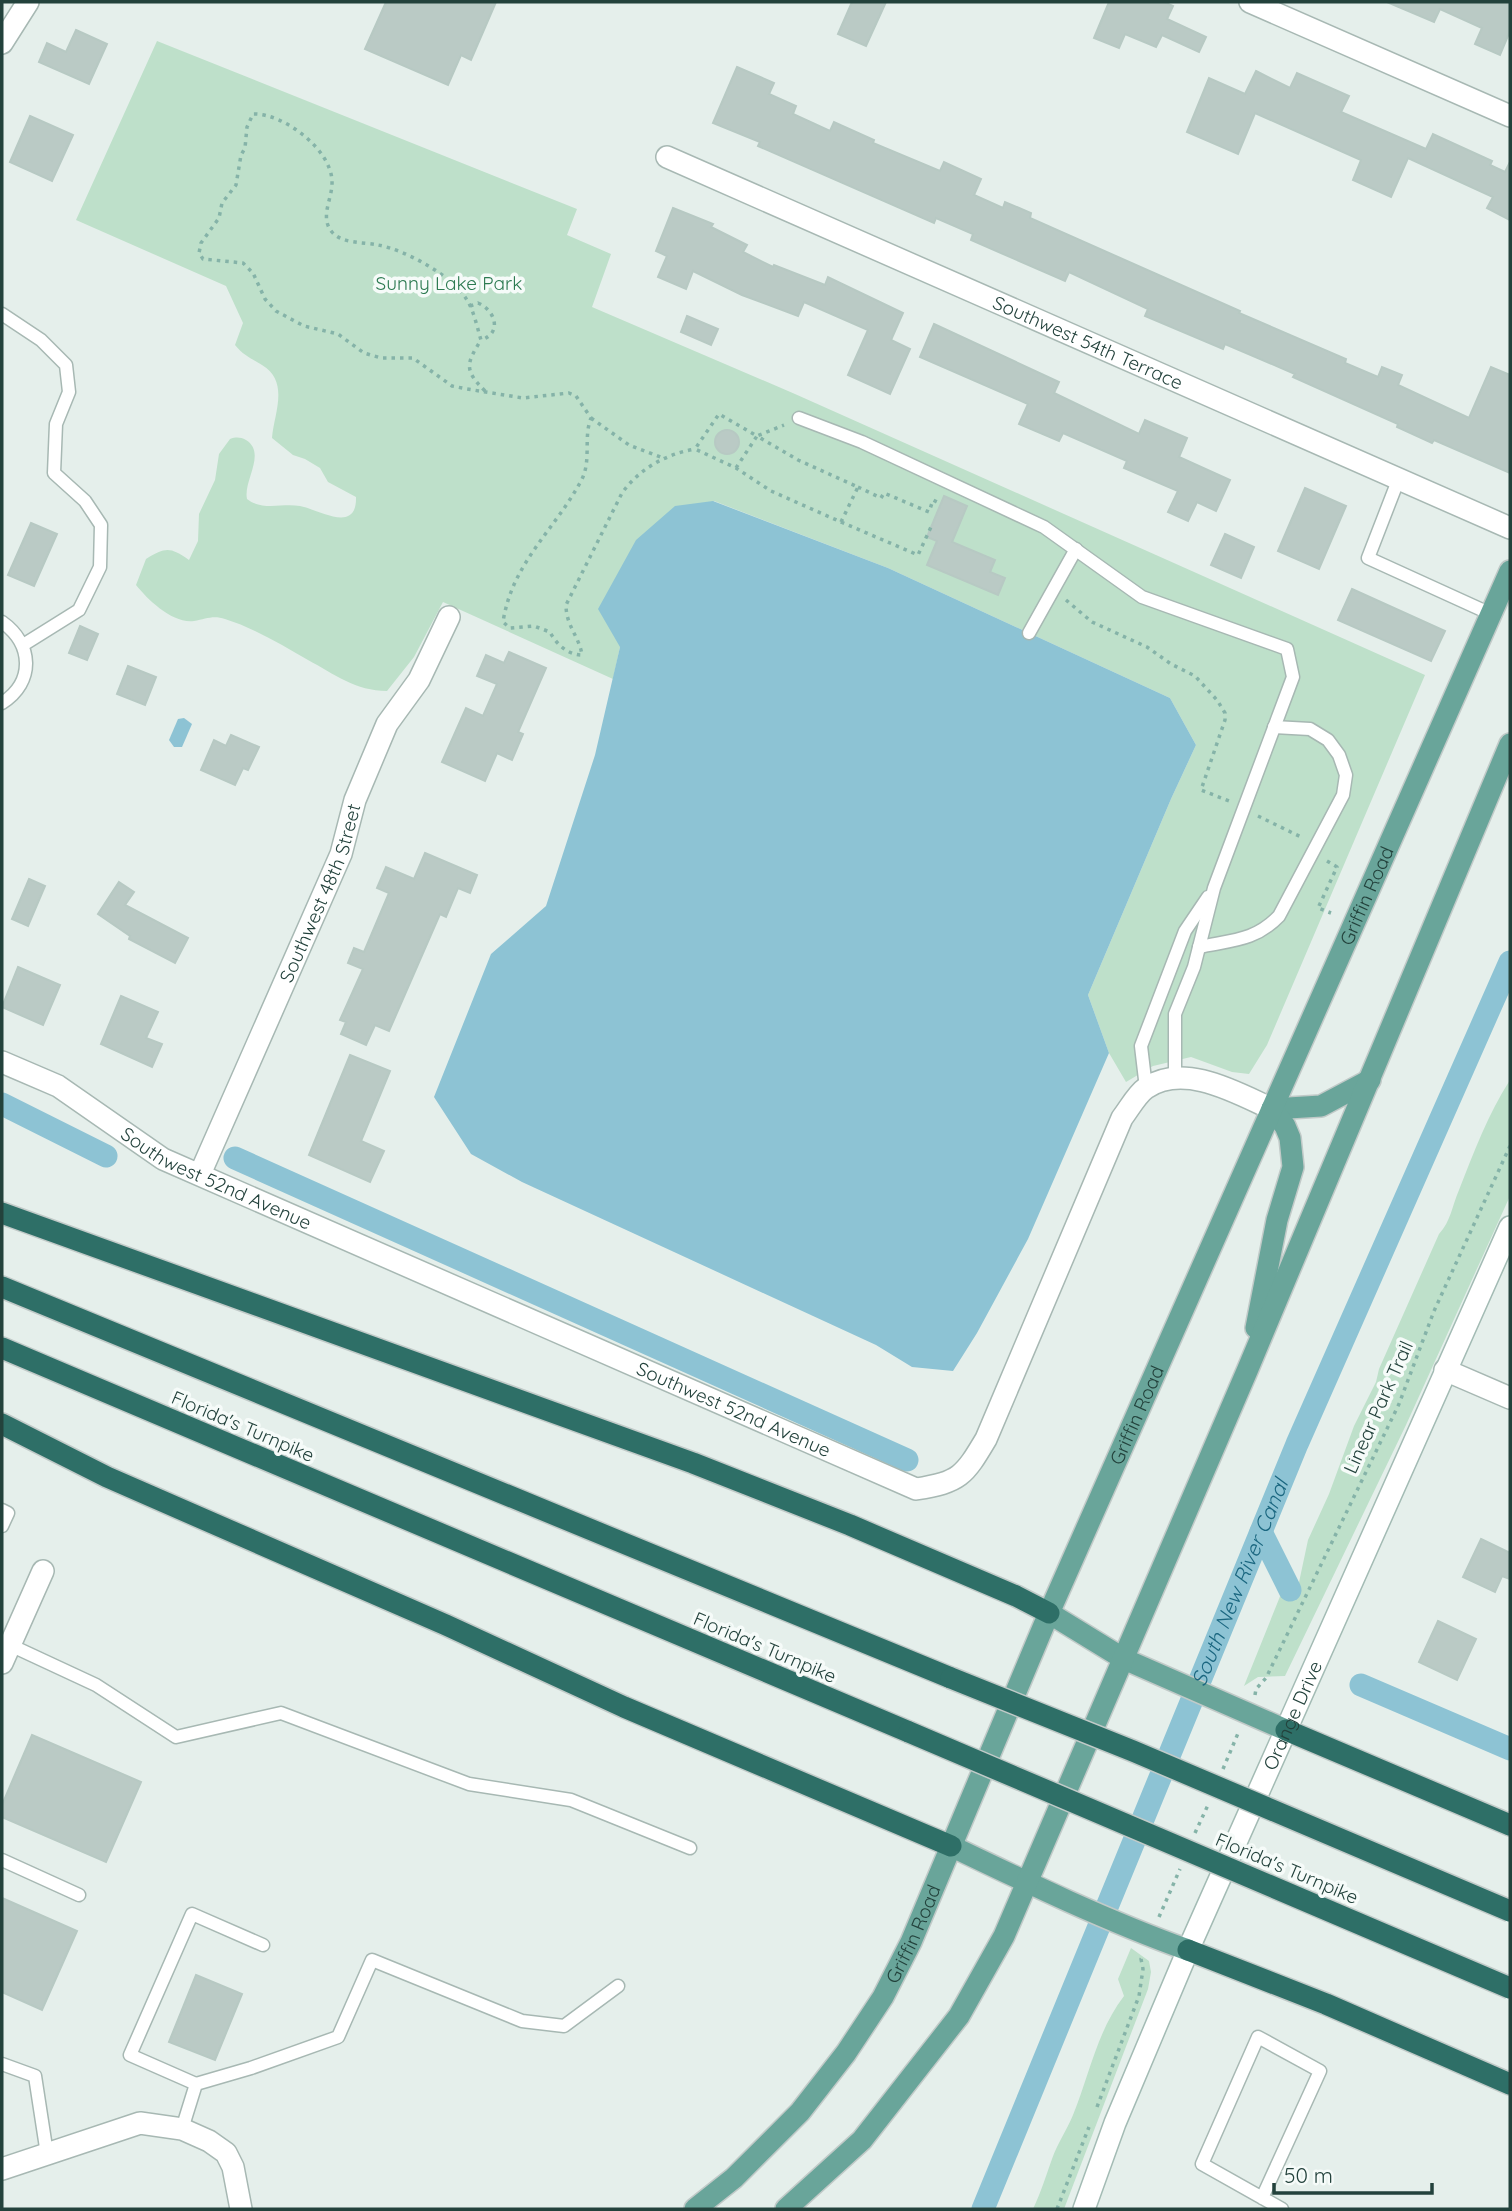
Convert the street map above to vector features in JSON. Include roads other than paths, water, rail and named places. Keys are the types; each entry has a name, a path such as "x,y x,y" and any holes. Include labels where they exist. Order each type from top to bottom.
{"highway":[{"path":"2,1213 775,1495 1016,1596 1049,1613"},
{"name":"Florida's Turnpike","path":"2,1287 1133,1751 1510,1911"},
{"name":"Florida's Turnpike","path":"2,1348 1510,1988"},
{"path":"2,1424 107,1477 446,1625 624,1707 951,1846"},
{"path":"1286,1730 1510,1825"},
{"path":"1188,1950 1326,2004 1510,2084"}],"main road":[{"name":"Griffin Road","path":"695,2209 734,2178 800,2112 846,2053 888,1986 926,1909 1049,1613 1510,571"},
{"path":"786,2209 862,2140 959,2016 1000,1946 1247,1371 1510,744"},
{"path":"1272,1110 1321,1106 1370,1080"},
{"path":"1247,1371 1277,1220 1293,1167 1290,1138 1285,1126 1272,1110"},
{"path":"1049,1613 1124,1659 1158,1676 1286,1730"},
{"path":"951,1846 1062,1899 1188,1950"}],"street":[{"path":"2,41 28,2"},
{"path":"1250,2 1510,116"},
{"name":"Southwest 54th Terrace","path":"667,157 1510,528"},
{"name":"Southwest 48th Street","path":"200,1174 341,854 355,800 387,724 419,680 449,617"},
{"name":"Southwest 52nd Avenue","path":"2,1062 58,1086 163,1159 916,1489 946,1484 968,1468 986,1439 1122,1118 1146,1088"},
{"path":"1146,1088 1175,1077 1219,1084 1272,1110"},
{"name":"Orange Drive","path":"1084,2209 1115,2123 1188,1950 1510,1227"},
{"path":"1445,1370 1510,1398"},
{"path":"6,1654 43,1571"},
{"path":"2,2169 140,2123 183,2129 209,2141 226,2153 233,2167 241,2209"}],"lane":[{"path":"2,314 41,340 66,365 69,392 55,424 54,473 85,501 101,525 100,567 79,610 23,645"},
{"path":"799,418 862,442 1044,527 1142,597 1287,649 1293,677 1214,888 1195,967 1175,1014 1175,1077"},
{"path":"1399,478 1368,558 1491,614"},
{"path":"1029,633 1076,549"},
{"path":"2,622 13,630 23,645 26,663 23,681 13,696 2,703"},
{"path":"1199,947 1249,937 1265,930 1279,916 1343,795 1346,775 1339,755 1328,740 1310,729 1274,727"},
{"path":"1146,1088 1141,1046 1185,931 1214,888"},
{"path":"2,1510 8,1513 2,1527"},
{"path":"6,1654 96,1685 176,1737 281,1713 469,1784 570,1800 690,1848"},
{"path":"2,1860 79,1895"},
{"path":"263,1945 192,1914 130,2055 196,2084 251,2068 338,2036 372,1961 522,2021 543,2024 564,2026 618,1986"},
{"path":"1262,2198 1320,2071 1258,2037 1202,2164 1262,2198 1282,2209"},
{"path":"2,2064 35,2076 47,2154"},
{"path":"183,2129 196,2084"}],"water":[{"path":"713,501 888,568 1170,698 1196,745 1088,995 1109,1053 1028,1239 953,1371 912,1367 876,1345 522,1182 471,1154 434,1097 491,954 546,906 595,755 620,647 598,609 636,540 675,506"},
{"path":"184,718 192,724 182,747 174,747 169,740 178,719"}],"waterway":[{"name":"South New River Canal","path":"983,2209 1297,1444 1510,962"},
{"path":"2,1104 106,1156"},
{"path":"235,1158 907,1460"},
{"path":"1261,1532 1290,1590"},
{"path":"1361,1685 1510,1749"}],"park label":[{"name":"Sunny Lake Park","path":"449,283"}]}
